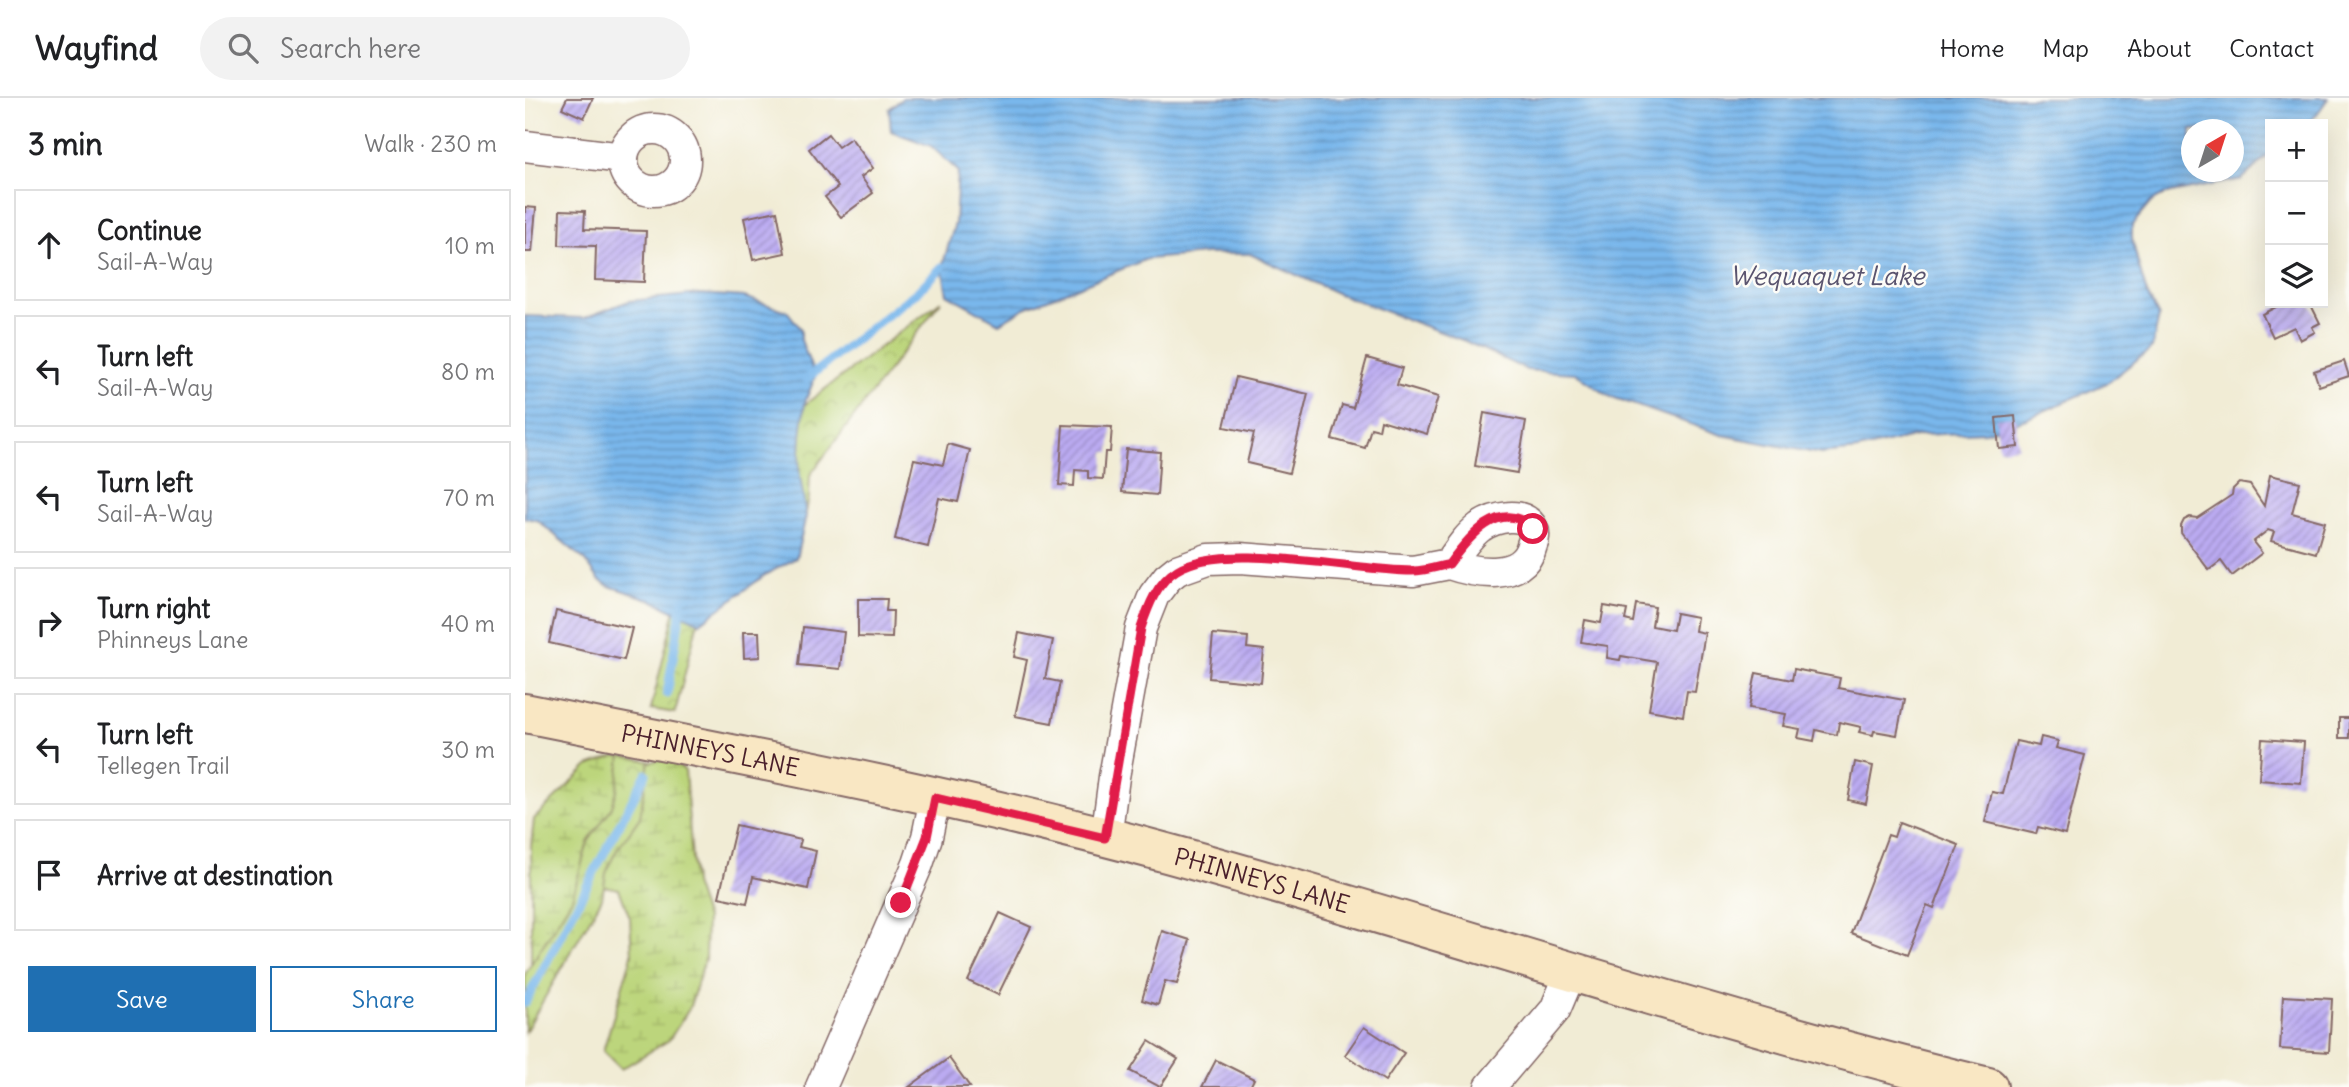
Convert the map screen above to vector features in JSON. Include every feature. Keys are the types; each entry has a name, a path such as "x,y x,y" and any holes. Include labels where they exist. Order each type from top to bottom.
{"main road":[{"name":"PHINNEYS LANE","path":"525,713 734,754 1161,852 1729,1020 1988,1087"}],"street":[{"path":"525,146 624,158"},
{"path":"1105,838 1141,628 1154,595 1177,570 1208,559 1240,558 1413,571 1449,564"},
{"path":"821,1087 918,864 935,798"},
{"path":"1490,1087 1555,1010 1571,972"}],"green space":[{"path":"941,301 810,475 805,518 772,565 697,625 675,713 651,709 675,609 779,429 808,402"},
{"path":"616,756 651,762 669,757 685,771 694,884 706,919 705,959 689,1009 669,1040 621,1069 603,1051 632,955 630,918 619,889 603,886 563,967 550,986 531,981 531,846 534,819 588,766"},
{"path":"621,756 649,761 640,817 615,853 606,873 602,898 525,1032 525,974 572,898 588,842 612,807"}],"water":[{"name":"Wequaquet Lake","path":"903,98 2328,98 2312,119 2265,119 2265,158 2244,177 2244,119 2181,119 2181,182 2227,182 2166,194 2151,202 2132,225 2132,239 2139,267 2147,294 2159,317 2152,348 2107,383 2026,419 1985,432 1920,435 1858,450 1821,454 1722,435 1609,396 1575,373 1527,370 1465,341 1339,294 1250,254 1205,254 1147,259 1025,308 999,323 947,294 942,267 955,223 958,171 931,146 891,131 889,109"},
{"path":"700,294 744,297 787,311 801,329 801,340 815,377 805,402 801,437 799,469 806,516 796,558 765,575 700,623 652,600 599,580 586,561 537,520 525,518 525,316 584,318 629,301"}],"building":[{"path":"567,98 593,98 584,118 562,108"},
{"path":"828,134 838,147 851,138 873,168 861,177 873,193 841,217 825,197 838,187 809,149"},
{"path":"525,207 536,208 532,252 525,252"},
{"path":"560,210 585,211 584,229 646,231 644,282 595,280 596,246 559,245"},
{"path":"777,211 785,253 753,260 744,218"},
{"path":"2274,308 2312,308 2320,323 2312,327 2315,332 2300,340 2294,327 2273,337 2262,314"},
{"path":"1367,358 1402,368 1397,385 1438,397 1427,434 1381,420 1379,430 1371,428 1365,448 1332,439 1342,405 1353,408"},
{"path":"2344,361 2349,376 2319,386 2314,371"},
{"path":"1236,377 1308,394 1289,473 1247,463 1254,433 1224,427"},
{"path":"1484,413 1526,421 1517,473 1475,466"},
{"path":"2015,416 2018,447 1999,449 1996,418"},
{"path":"1063,425 1112,427 1110,452 1105,452 1103,479 1088,478 1088,471 1075,470 1074,486 1059,485"},
{"path":"948,444 970,450 958,502 939,498 928,547 895,539 914,459 943,465"},
{"path":"1126,449 1160,452 1157,495 1122,492"},
{"path":"2270,475 2300,482 2292,513 2325,522 2316,553 2271,541 2274,532 2268,530 2253,542 2262,553 2232,576 2221,561 2209,570 2181,533 2184,520 2197,518 2232,495 2233,489 2239,483 2250,485 2264,506"},
{"path":"858,599 887,599 886,611 893,611 892,638 858,637"},
{"path":"1636,604 1655,607 1652,626 1673,630 1676,613 1697,617 1695,631 1705,633 1695,692 1687,691 1683,716 1649,710 1657,662 1621,656 1620,660 1607,658 1608,646 1581,642 1585,620 1601,623 1604,606 1627,610 1625,620 1633,622"},
{"path":"556,611 632,628 624,660 549,643"},
{"path":"803,627 844,632 840,669 799,665"},
{"path":"743,632 759,632 760,657 744,658"},
{"path":"1019,633 1053,640 1045,679 1060,682 1052,723 1015,716 1027,660 1014,657"},
{"path":"1213,634 1248,637 1247,648 1264,650 1261,683 1209,678"},
{"path":"1794,669 1840,678 1838,688 1904,700 1897,735 1874,731 1873,735 1859,732 1861,727 1839,722 1837,735 1816,730 1814,741 1798,738 1800,729 1783,726 1786,714 1749,708 1756,673 1792,680"},
{"path":"2339,718 2349,718 2349,738 2339,738"},
{"path":"2041,737 2058,741 2056,748 2085,755 2065,834 2038,827 2036,834 1985,822 1992,792 2003,794 2016,741 2039,746"},
{"path":"2262,739 2304,742 2301,783 2259,780"},
{"path":"1855,762 1873,766 1866,804 1848,800"},
{"path":"1899,822 1959,845 1934,908 1927,905 1907,955 1851,933 1888,835 1894,837"},
{"path":"736,825 801,840 799,847 816,851 808,889 753,877 747,903 719,897"},
{"path":"1000,913 1031,927 998,995 968,981"},
{"path":"1162,931 1190,940 1177,984 1165,981 1158,1005 1142,1000"},
{"path":"2283,996 2332,999 2329,1052 2280,1049"},
{"path":"1364,1027 1404,1053 1385,1081 1345,1055"},
{"path":"1149,1041 1178,1059 1160,1087 1130,1071"},
{"path":"949,1058 970,1087 909,1087"},
{"path":"1216,1060 1254,1079 1250,1087 1202,1087"}],"waterway":[{"path":"806,379 918,291 942,267"},
{"path":"667,694 682,604"},
{"path":"525,1003 646,774"}],"route":[{"path":"901,903 927,837 935,798 1105,838 1141,628 1154,595 1177,570 1208,559 1240,558 1323,562 1413,571 1449,564 1471,535 1482,526 1499,519 1514,516 1525,520 1533,529"}]}
